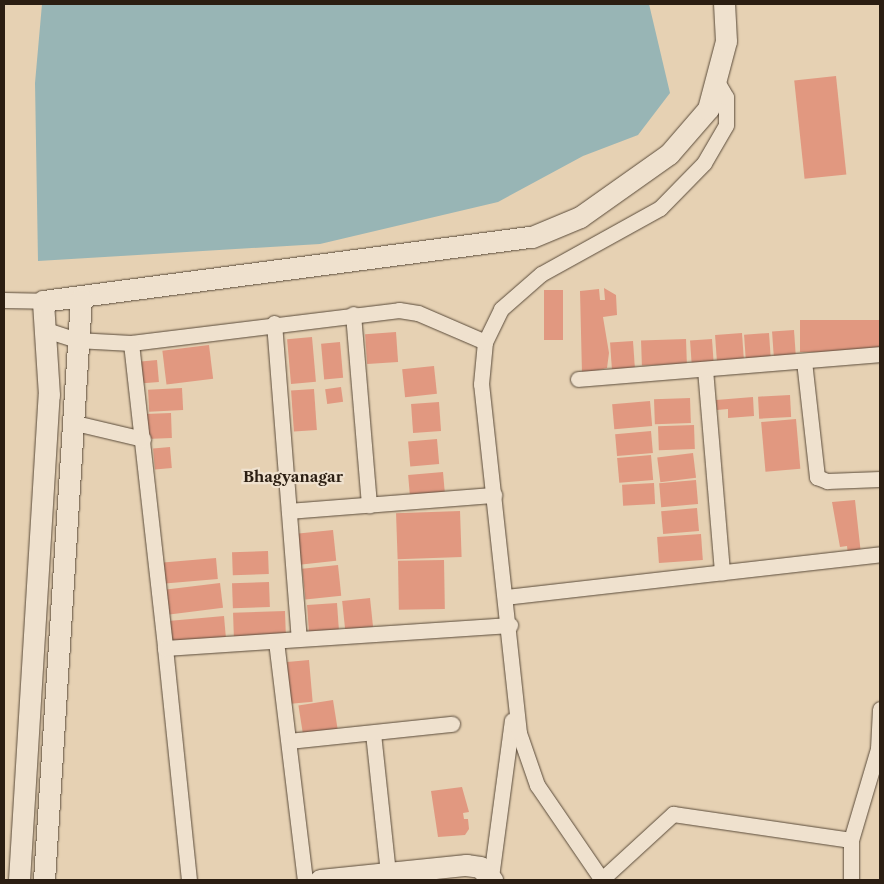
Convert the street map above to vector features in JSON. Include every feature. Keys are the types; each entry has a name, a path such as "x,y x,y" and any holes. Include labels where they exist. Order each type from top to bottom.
{"street":[{"path":"4,300 43,301 81,299 532,238 580,217 669,154 708,110 726,40 724,4"},
{"path":"716,80 726,97 726,125 704,163 660,208 541,274 501,309 485,342 481,384 505,597 510,625 514,701 519,734 537,785 601,880 674,814 851,840"},
{"path":"44,880 76,340 81,299"},
{"path":"19,880 49,395 43,301"},
{"path":"46,330 76,340 131,343 274,323 353,314 409,311 485,342"},
{"path":"353,314 369,505"},
{"path":"274,323 299,638"},
{"path":"131,343 143,439 189,880"},
{"path":"578,379 880,354"},
{"path":"804,361 817,477 827,482 880,479"},
{"path":"705,369 722,572"},
{"path":"71,422 143,439"},
{"path":"289,511 494,495"},
{"path":"505,597 880,554"},
{"path":"165,648 510,625"},
{"path":"276,641 290,741 305,880"},
{"path":"491,879 514,701"},
{"path":"851,880 851,840 879,749 880,709"},
{"path":"290,741 452,724"},
{"path":"373,732 388,873"},
{"path":"320,880 466,865 480,868 491,879"}],"water":[{"path":"42,4 649,4 670,93 638,135 583,156 498,202 320,244 38,261 35,83"}],"building":[{"path":"836,76 846,174 805,179 794,80"},
{"path":"604,288 616,295 617,315 603,317 609,353 607,368 582,374 580,291 599,289 600,300 605,300"},
{"path":"544,290 563,290 563,340 544,340"},
{"path":"800,320 880,320 880,352 800,352"},
{"path":"794,330 796,359 774,360 772,332"},
{"path":"396,332 398,362 367,364 365,334"},
{"path":"742,333 744,364 717,366 715,335"},
{"path":"769,333 771,360 746,362 744,335"},
{"path":"312,337 316,382 291,384 287,339"},
{"path":"686,339 687,364 642,366 641,341"},
{"path":"712,339 714,366 692,367 690,341"},
{"path":"633,341 635,368 612,370 610,343"},
{"path":"340,342 343,378 324,380 321,344"},
{"path":"209,345 213,379 166,384 162,351"},
{"path":"157,360 159,382 143,383 141,361"},
{"path":"434,366 437,394 405,397 402,369"},
{"path":"341,387 343,402 327,404 325,389"},
{"path":"182,388 183,410 149,412 148,390"},
{"path":"314,389 317,430 294,432 291,391"},
{"path":"790,395 791,417 759,419 758,397"},
{"path":"753,397 754,416 728,418 728,409 717,410 716,400"},
{"path":"690,398 691,423 655,424 654,399"},
{"path":"650,401 652,426 614,429 612,404"},
{"path":"439,402 441,431 413,433 411,404"},
{"path":"171,413 172,438 146,439 145,414"},
{"path":"796,419 800,469 765,472 761,422"},
{"path":"694,425 695,449 659,450 658,426"},
{"path":"651,431 653,453 617,456 615,434"},
{"path":"437,439 439,464 410,466 408,442"},
{"path":"170,447 172,468 155,469 153,448"},
{"path":"693,453 696,478 660,482 657,457"},
{"path":"651,455 653,480 619,483 617,458"},
{"path":"443,472 445,496 410,499 408,475"},
{"path":"696,480 698,504 661,507 659,483"},
{"path":"654,483 655,504 623,506 622,485"},
{"path":"855,500 861,554 848,555 847,546 840,547 832,502"},
{"path":"697,508 699,531 663,534 661,511"},
{"path":"460,511 462,557 398,559 396,513"},
{"path":"333,530 336,561 299,565 296,534"},
{"path":"701,534 703,560 659,563 657,537"},
{"path":"268,551 269,574 233,575 232,552"},
{"path":"216,558 218,579 165,584 163,563"},
{"path":"444,560 445,609 399,610 398,561"},
{"path":"338,565 341,596 305,600 302,569"},
{"path":"269,582 270,607 233,608 232,583"},
{"path":"220,583 223,608 169,614 166,590"},
{"path":"370,598 373,627 345,630 342,601"},
{"path":"337,603 339,631 309,633 307,605"},
{"path":"285,611 286,635 234,637 233,613"},
{"path":"224,616 226,640 170,645 168,621"},
{"path":"309,660 313,702 291,704 287,662"},
{"path":"333,700 338,732 303,737 298,705"},
{"path":"462,787 469,812 463,813 464,819 468,819 469,829 465,835 438,837 431,791"}],"district":[{"name":"Bhagyanagar","path":"293,477"}]}
